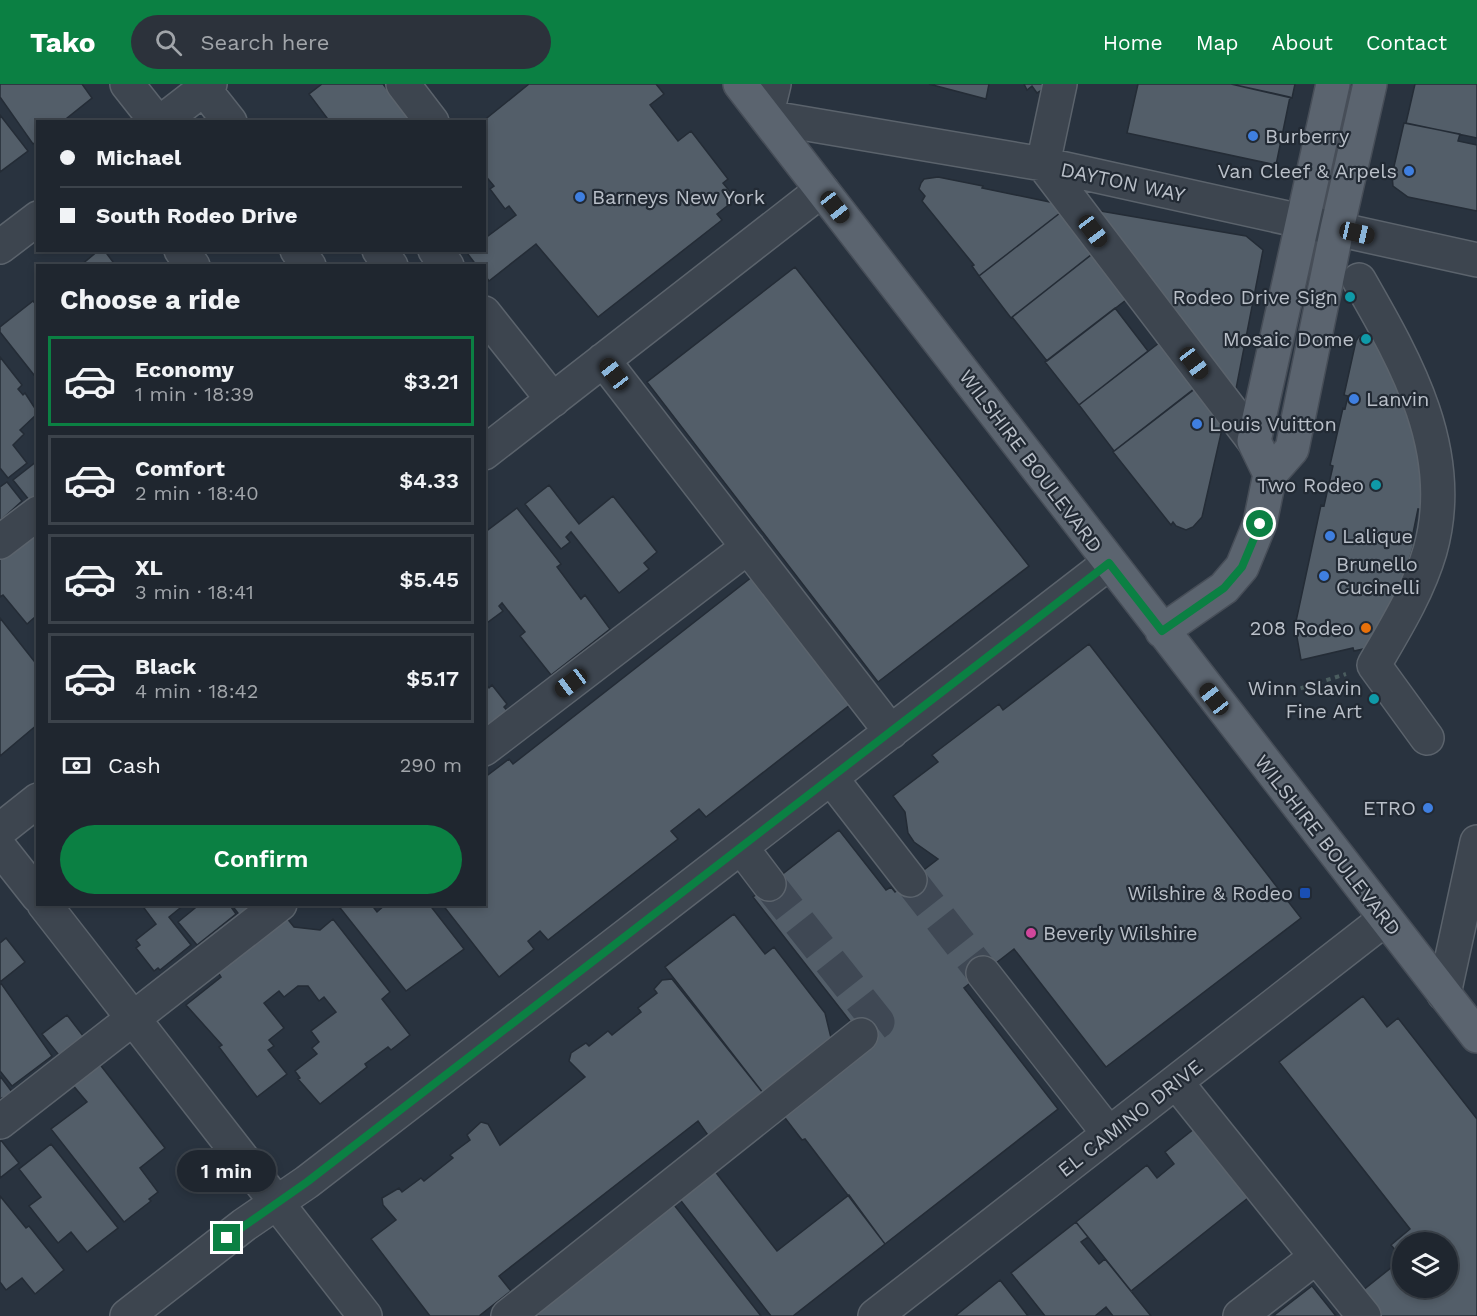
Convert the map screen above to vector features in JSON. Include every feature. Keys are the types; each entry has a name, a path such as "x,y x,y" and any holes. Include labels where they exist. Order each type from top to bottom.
{"main road":[{"name":"WILSHIRE BOULEVARD","path":"740,84 1477,1036"},
{"path":"1269,474 1254,441 1333,84"},
{"path":"1162,631 1224,588 1242,567 1260,524 1269,474 1292,449 1337,229 1370,84"}],"street":[{"path":"127,84 155,120"},
{"path":"403,84 430,120"},
{"path":"766,117 774,84"},
{"path":"1060,84 1042,164 1254,441"},
{"path":"164,120 207,87 229,120"},
{"name":"DAYTON WAY","path":"766,117 1042,164 1477,260"},
{"path":"486,451 822,190"},
{"path":"0,247 36,220"},
{"path":"1359,280 1388,330 1420,398 1432,437 1437,507 1430,549 1401,618 1374,665 1427,738"},
{"path":"486,316 552,400"},
{"path":"603,360 891,732"},
{"path":"0,542 36,515"},
{"path":"486,747 748,547"},
{"path":"127,1316 316,1175 1109,563"},
{"path":"831,778 910,880"},
{"path":"0,830 36,802"},
{"path":"1444,993 1477,842"},
{"path":"741,847 769,884"},
{"path":"0,848 36,893"},
{"path":"46,906 365,1316"},
{"path":"0,1122 277,906"},
{"name":"EL CAMINO DRIVE","path":"876,1316 1385,919"},
{"path":"983,974 1109,1134"},
{"path":"508,1316 861,1035"},
{"path":"1176,1082 1364,1316"},
{"path":"1240,1316 1316,1257"}],"path":[{"path":"1292,691 1374,665"}],"building":[{"path":"0,84 82,84 92,98 64,120 36,120 36,142 33,144 0,97"},
{"path":"322,84 383,84 410,120 328,120 309,94"},
{"path":"529,84 656,84 664,94 650,105 678,141 691,131 728,179 723,183 736,199 717,214 722,220 598,317 536,244 489,281 486,277 486,264 475,264 467,253 486,252 486,238 516,215 509,206 505,209 490,189 494,186 486,176 484,120"},
{"path":"929,84 989,84 986,99"},
{"path":"1024,84 1052,84 1037,93 1032,86 1027,90"},
{"path":"1138,84 1231,84 1290,97 1276,165 1127,133"},
{"path":"1231,84 1295,84 1292,98"},
{"path":"1415,84 1477,84 1477,138 1406,123"},
{"path":"0,115 28,151 0,172"},
{"path":"1404,123 1460,134 1458,141 1477,145 1477,211 1408,197 1393,186 1392,175"},
{"path":"938,177 1069,206 979,276 972,266 974,265 922,201 925,196 919,189 921,183 924,179"},
{"path":"1069,206 1101,247 1011,318 979,276"},
{"path":"1083,208 1246,236 1263,250 1236,389 1212,385"},
{"path":"1100,248 1135,293 1047,361 1012,317"},
{"path":"97,252 106,252 114,264 82,264"},
{"path":"795,267 1029,566 878,682 647,382"},
{"path":"33,301 36,305 36,377 0,332 0,327"},
{"path":"1115,308 1148,351 1079,405 1045,362"},
{"name":"Two Rodeo","path":"1369,332 1376,336 1405,391 1425,465 1423,510 1418,509 1411,543 1414,544 1401,587 1372,647 1354,651 1353,648 1301,660 1295,626 1321,505 1324,506 1333,466 1330,465 1343,408 1345,409 1348,396 1344,395 1356,341 1359,336"},
{"path":"1168,336 1204,381 1114,451 1079,405"},
{"path":"0,357 22,385 18,389 23,395 25,393 36,410 36,415 20,430 24,434 13,445 27,463 8,478 0,468"},
{"path":"1200,385 1225,416 1202,517 1193,527 1186,530 1176,526 1173,522 1171,525 1113,452"},
{"path":"36,462 36,496 30,501 13,480"},
{"path":"7,482 22,501 0,521 0,487"},
{"path":"549,485 579,524 613,496 657,552 644,563 649,569 619,593 571,532 566,537 570,542 561,549 525,504"},
{"path":"517,508 561,564 557,567 581,599 585,595 610,629 551,675 520,636 525,632 502,603 499,606 503,611 486,624 486,531"},
{"path":"36,532 36,618 27,624 3,595 0,597 0,553"},
{"path":"752,577 851,704 706,817 699,809 671,831 678,839 548,940 540,931 528,941 534,949 499,977 444,906 486,906 486,776 509,759 513,764"},
{"path":"0,618 36,663 36,726 0,756"},
{"name":"Beverly Wilshire","path":"1089,644 1301,918 1106,1067 1014,949 964,988 1058,1109 885,1244 805,1139 802,1140 782,1114 871,1048 753,897 839,830 886,890 891,887 895,892 938,859 914,842 908,833 905,812 893,796 938,762 932,755 999,704 1003,710"},
{"path":"486,684 489,688 492,685 507,704 504,707 511,715 488,732 486,730"},
{"path":"142,906 183,906 169,917 191,945 160,970 158,968 154,971 136,948 140,945 136,940 156,924"},
{"path":"198,906 230,906 236,914 197,945 178,922"},
{"path":"233,906 263,906 244,921"},
{"path":"339,906 372,906 377,912 384,906 431,906 464,949 406,991"},
{"path":"734,914 765,954 774,947 825,1013 833,1046 767,1098 665,967"},
{"path":"286,917 294,927 320,930 333,919 390,992 382,999 410,1035 391,1050 388,1047 365,1064 367,1067 320,1104 298,1079 300,1078 295,1071 317,1054 312,1048 319,1042 311,1031 336,1012 324,997 319,1001 308,986 298,986 284,997 279,991 264,1003 284,1028 269,1040 274,1046 268,1050 287,1074 257,1097 219,1047 222,1045 186,1005 221,977 217,971"},
{"path":"6,938 25,962 0,982 0,943"},
{"path":"672,979 767,1098 712,1141 698,1121 499,1276 511,1291 479,1316 430,1316 371,1239 396,1220 383,1205 382,1198 399,1188 402,1192 421,1178 424,1181 453,1158 450,1155 470,1140 467,1135 481,1122 488,1124 500,1145 585,1077 569,1061 571,1053 586,1043 589,1046 608,1031 612,1035 641,1012 638,1008 657,993 654,989 662,980"},
{"path":"0,982 52,1056 12,1086 0,1071"},
{"path":"1363,996 1387,1027 1398,1018 1477,1119 1477,1316 1373,1316 1357,1295 1392,1267 1392,1298 1458,1298 1458,1232 1406,1232 1410,1229 1279,1062"},
{"path":"67,1015 87,1041 62,1059 42,1034"},
{"path":"98,1062 165,1148 140,1168 158,1192 149,1199 151,1201 124,1222 51,1129 87,1102 71,1083"},
{"path":"0,1076 12,1092 8,1106 2,1098 0,1100"},
{"path":"1199,1125 1253,1194 1131,1291 1076,1222 1147,1165 1157,1178 1174,1164 1165,1152"},
{"path":"0,1139 19,1163 0,1178"},
{"path":"51,1144 118,1228 87,1252 71,1232 58,1243 29,1206 41,1197 19,1169"},
{"path":"714,1170 777,1251 849,1195 885,1244 793,1316 771,1316 678,1197"},
{"path":"0,1196 26,1228 29,1226 64,1270 35,1294 22,1278 6,1290 0,1282"},
{"path":"671,1201 761,1316 522,1316"},
{"path":"1076,1222 1088,1237 1081,1242 1099,1264 1105,1259 1151,1316 1113,1316 1106,1307 1095,1316 1045,1316 1011,1273"},
{"path":"1000,1280 1028,1316 955,1316"},
{"path":"1312,1286 1336,1316 1273,1316"}],"tunnel":[{"path":"910,880 983,973"},
{"path":"769,884 878,1022 861,1035"}],"place":[{"name":"Burberry","path":"1253,136"},
{"name":"Van Cleef & Arpels","path":"1409,171"},
{"name":"Barneys New York","path":"580,197"},
{"name":"Rodeo Drive Sign","path":"1350,297"},
{"name":"Mosaic Dome","path":"1366,339"},
{"name":"Lanvin","path":"1354,399"},
{"name":"Louis Vuitton","path":"1197,424"},
{"name":"Two Rodeo","path":"1376,485"},
{"name":"Lalique","path":"1330,536"},
{"name":"Brunello Cucinelli","path":"1324,576"},
{"name":"208 Rodeo","path":"1366,628"},
{"name":"Winn Slavin Fine Art","path":"1374,699"},
{"name":"ETRO","path":"1428,808"},
{"name":"Wilshire & Rodeo","path":"1305,893"},
{"name":"Beverly Wilshire","path":"1031,933"}],"route":[{"path":"227,1238 307,1182 1109,563 1162,631 1224,588 1242,567 1260,524"}]}
